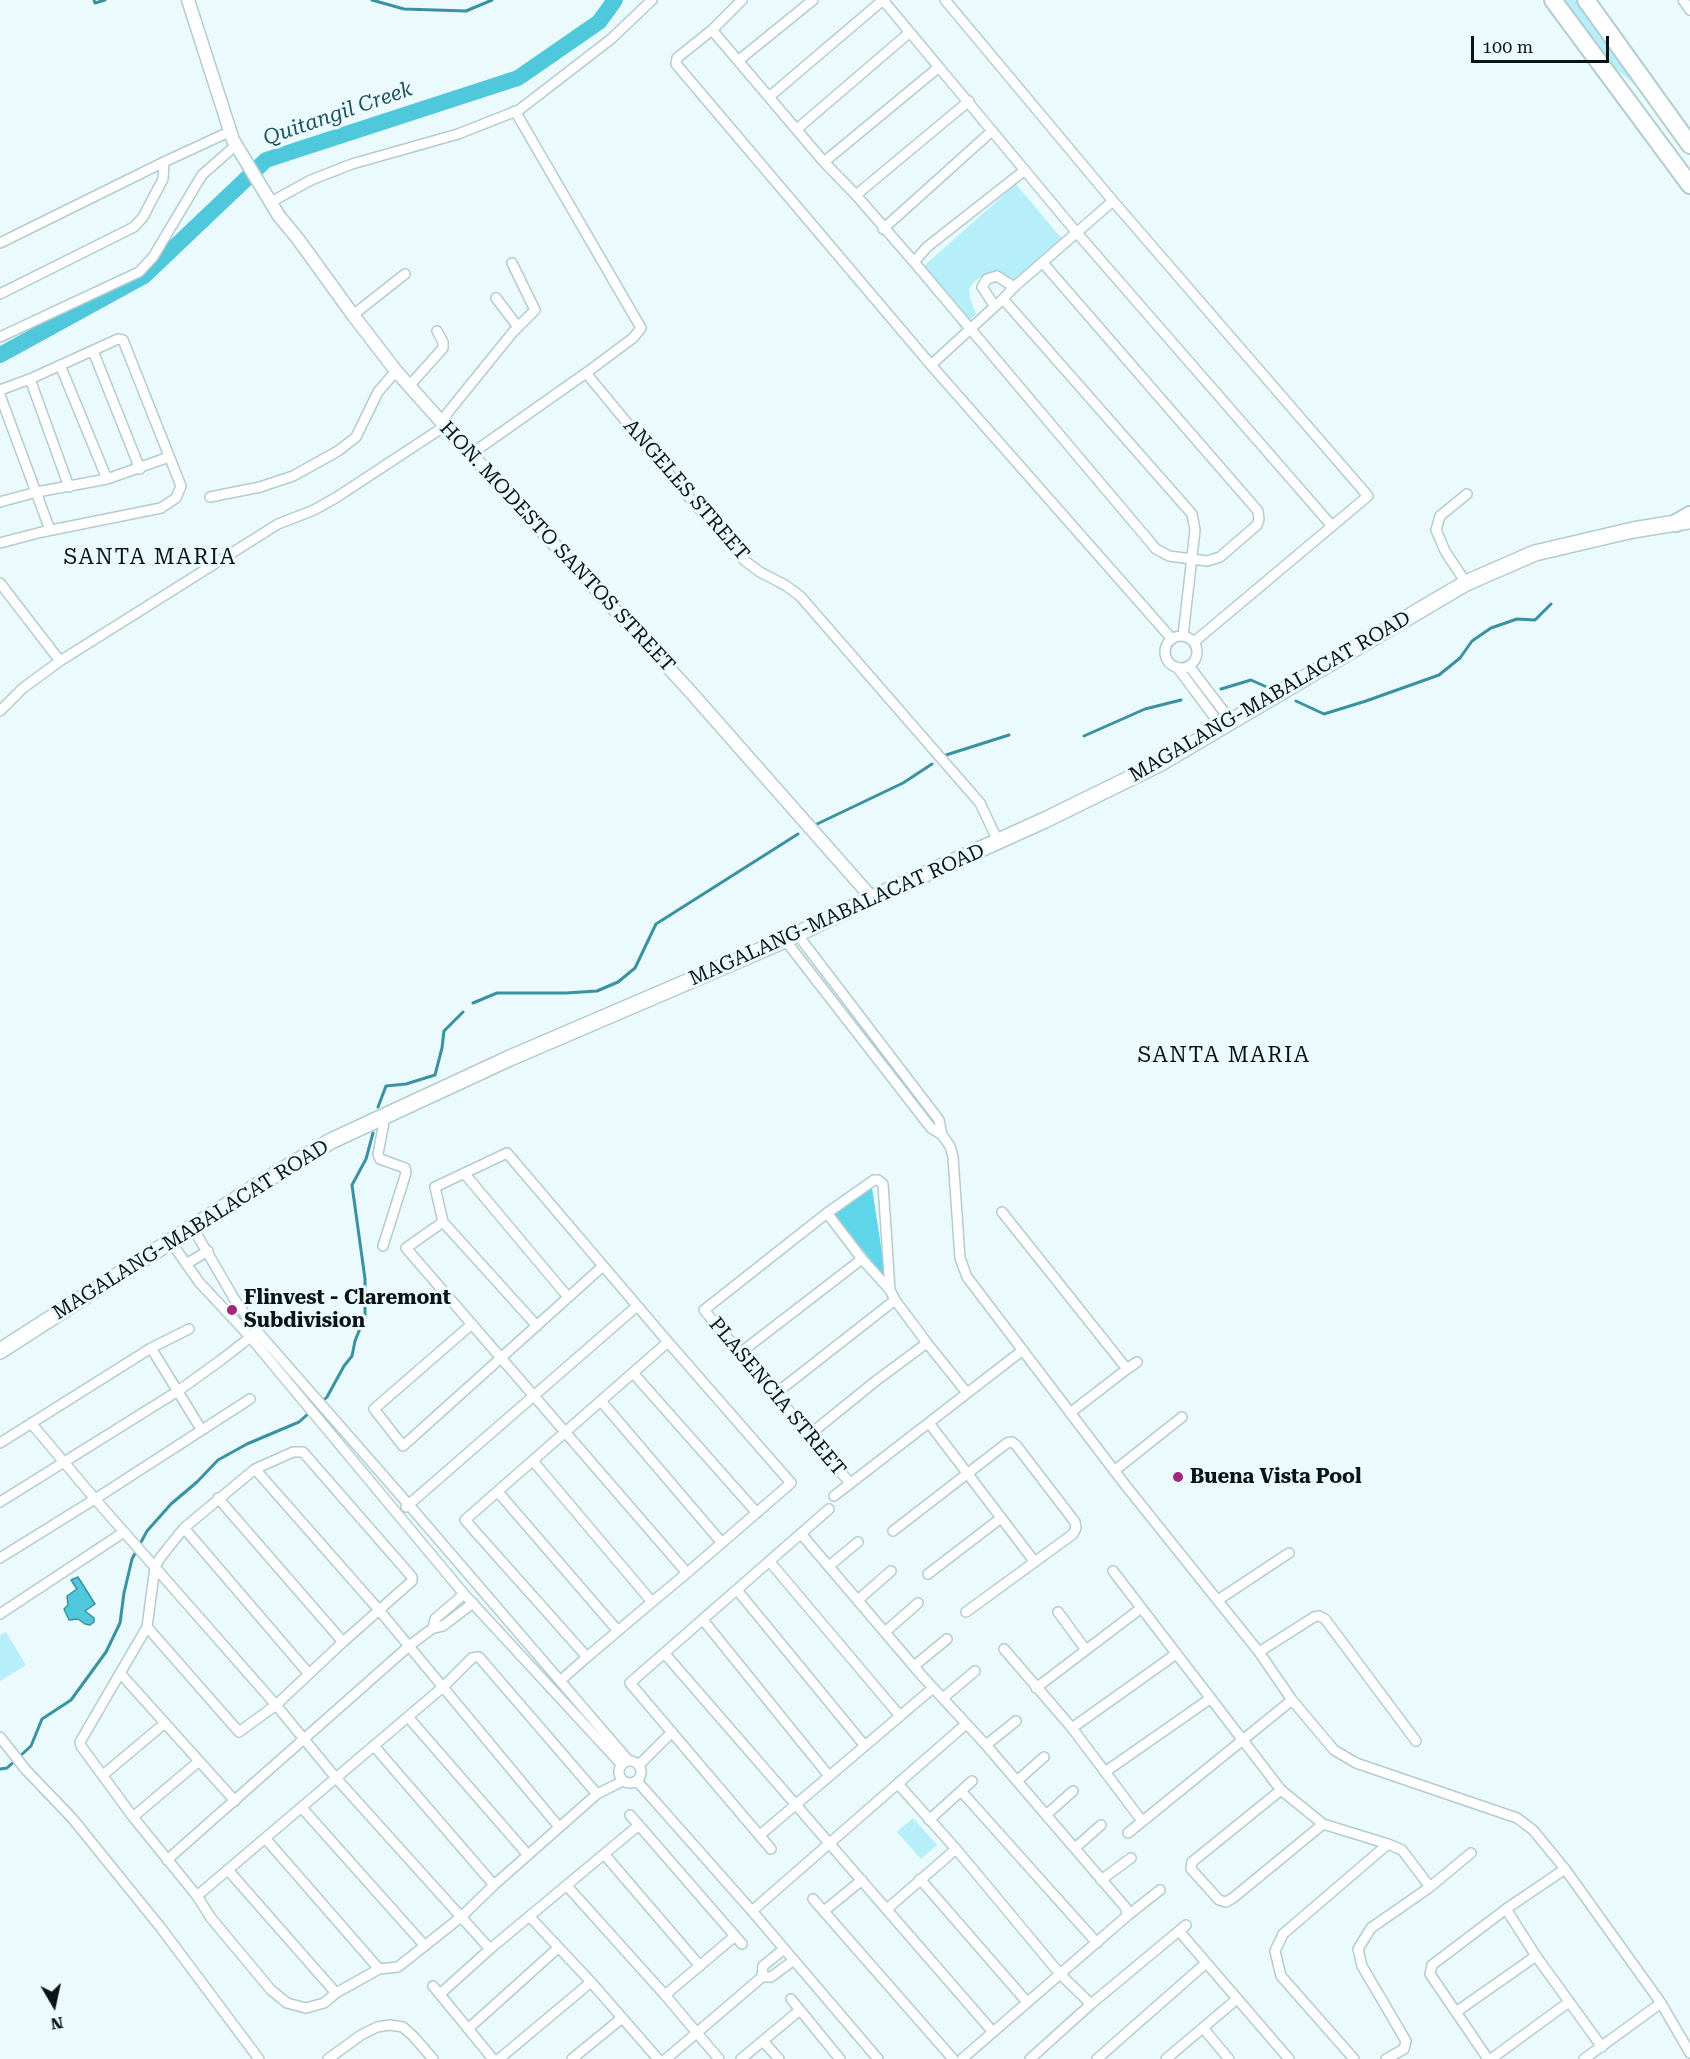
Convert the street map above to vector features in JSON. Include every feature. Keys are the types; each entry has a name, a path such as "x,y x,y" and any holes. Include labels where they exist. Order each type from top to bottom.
{"highway":[{"path":"1553,0 1690,185"},
{"path":"1586,0 1690,145"}],"main road":[{"name":"MAGALANG-MABALACAT ROAD","path":"0,1351 266,1180 331,1141 510,1058 791,937 1159,764 1223,719 1466,583 1535,553 1685,520"}],"street":[{"name":"HON. MODESTO SANTOS STREET","path":"188,0 236,145 279,216 298,238 353,315 396,371 443,424 688,689 872,898"},
{"path":"271,202 311,180 352,164 458,134 515,111 557,82 611,39 652,0"},
{"path":"741,0 712,30 676,58 676,64 931,365 1172,639"},
{"path":"739,60 813,0"},
{"path":"769,97 883,0 1077,233 1332,526"},
{"path":"945,0 1113,201 1368,496 1194,642"},
{"path":"1683,0 1690,10"},
{"path":"712,30 824,162 914,262 1156,549 1169,556 1207,561 1220,557 1257,525 1258,512 1042,262"},
{"path":"797,129 909,33"},
{"path":"824,162 939,67"},
{"path":"856,195 969,101"},
{"path":"471,454 586,374 633,338 641,328 515,111"},
{"path":"0,243 231,131"},
{"path":"884,229 992,131"},
{"path":"0,337 139,272 153,257 202,175 236,145"},
{"path":"0,294 134,227 143,217 164,179 164,162"},
{"path":"914,262 927,247 1025,170"},
{"path":"931,365 994,305 1113,201"},
{"path":"0,711 23,688 60,661 278,524 314,510 337,497 443,424 518,327 535,310 512,262"},
{"path":"353,315 405,274"},
{"path":"994,305 982,287 987,279 997,276 1014,287"},
{"path":"496,298 518,327"},
{"path":"1003,299 1192,514 1196,530 1183,636"},
{"path":"410,385 443,348 443,342 437,331"},
{"path":"0,390 30,379 118,339 123,340 181,486 176,498 161,508 50,530 0,543"},
{"path":"93,351 140,469"},
{"path":"60,365 107,479"},
{"path":"210,498 260,487 293,476 338,451 356,437 378,392 396,371"},
{"name":"ANGELES STREET","path":"586,374 680,487 746,561 760,572 786,585 807,604 980,802 998,841"},
{"path":"30,379 69,487"},
{"path":"0,395 50,530"},
{"path":"1,499 107,479 169,458"},
{"path":"1466,583 1445,551 1436,530 1440,516 1467,494"},
{"path":"0,583 60,661"},
{"path":"1177,667 1189,666 1196,657 1197,647 1194,642 1183,636 1168,642 1165,652 1168,661 1177,667 1223,719"},
{"path":"1189,666 1223,719"},
{"path":"791,937 808,950 939,1120 942,1135"},
{"path":"791,937 798,957 931,1128 942,1135 950,1146 953,1157 960,1258 963,1268 1114,1471 1259,1652 1292,1700 1334,1750 1356,1764 1517,1818 1533,1830 1564,1869 1660,2003 1690,2053"},
{"path":"798,957 808,950"},
{"path":"383,1246 406,1173 405,1168 380,1159 378,1154 385,1117"},
{"path":"537,1326 443,1222 435,1187 507,1153 791,1483 560,1681"},
{"path":"464,1173 568,1297"},
{"path":"890,1290 882,1181 874,1180 827,1213 890,1290 927,1343 967,1393"},
{"path":"1002,1212 1127,1369"},
{"name":"PLASENCIA STREET","path":"827,1213 704,1310 850,1483"},
{"path":"443,1222 406,1248 687,1573"},
{"path":"194,1228 253,1334 305,1404 464,1594 625,1762 639,1765"},
{"path":"171,1242 199,1282 325,1408 560,1681 625,1762"},
{"path":"186,1264 208,1251"},
{"path":"740,1353 862,1258"},
{"path":"472,1324 374,1409 403,1446 603,1266"},
{"path":"775,1394 895,1300"},
{"path":"398,1514 637,1306"},
{"path":"0,1443 151,1348 189,1329"},
{"path":"0,1502 178,1391 253,1334"},
{"path":"587,1657 465,1520 668,1342"},
{"path":"809,1435 927,1343"},
{"path":"151,1348 201,1429"},
{"path":"834,1496 1023,1350"},
{"path":"1070,1413 1137,1362"},
{"path":"633,1373 757,1513"},
{"path":"0,1558 95,1500 250,1399"},
{"path":"601,1401 722,1543"},
{"path":"1114,1471 1182,1417"},
{"path":"929,1422 1034,1561"},
{"path":"31,1423 95,1500 276,1705 336,1778 490,1949"},
{"path":"335,1440 345,1432"},
{"path":"892,1531 1007,1443 1012,1442 1016,1445 1075,1522 1076,1528 1073,1534 966,1612"},
{"path":"147,1627 239,1732 276,1705 412,1581 412,1577 303,1452 298,1451 255,1469 184,1528 166,1548 156,1567 147,1627 81,1742 81,1746 133,1817 197,1896 211,1918 271,1990 287,2003 306,2008 324,2003 336,1993 380,1969 398,1967 461,1917 597,1794 623,1781 630,1783 636,1781 641,1775 639,1765"},
{"path":"532,1461 652,1602"},
{"path":"255,1469 379,1610 559,1827"},
{"path":"498,1492 618,1631"},
{"path":"218,1498 343,1642"},
{"path":"771,1850 630,1683 802,1535 829,1509"},
{"path":"928,1574 1001,1518"},
{"path":"184,1528 309,1674"},
{"path":"802,1535 1126,1908 1126,1917"},
{"path":"0,1614 127,1536"},
{"path":"830,1566 858,1542"},
{"path":"1218,1600 1289,1553"},
{"path":"770,1562 900,1716"},
{"path":"858,1600 891,1571"},
{"path":"1113,1571 1281,1790 1323,1824 1402,1850 1430,1887"},
{"path":"737,1590 865,1746"},
{"path":"433,1628 435,1619 464,1594"},
{"path":"167,1860 409,1646 433,1628 443,1626 473,1603"},
{"path":"885,1632 918,1604"},
{"path":"1036,1688 1140,1609"},
{"path":"1058,1612 1086,1650"},
{"path":"1259,1652 1314,1617 1319,1616 1325,1619 1416,1741"},
{"path":"703,1620 829,1776"},
{"path":"914,1666 947,1639"},
{"path":"1004,1649 1072,1728 1142,1821"},
{"path":"665,1654 993,2032"},
{"path":"1072,1728 1176,1654"},
{"path":"197,1896 443,1687 472,1658 479,1657 597,1794"},
{"path":"943,1698 975,1671"},
{"path":"120,1673 235,1801"},
{"path":"760,1835 933,1688"},
{"path":"1105,1772 1211,1698"},
{"path":"1128,1833 1292,1700"},
{"path":"408,1717 528,1855"},
{"path":"986,1745 1016,1721"},
{"path":"103,1775 165,1723"},
{"path":"752,1911 966,1724"},
{"path":"639,1765 672,1732"},
{"path":"1,1738 26,1770 72,1818 161,1928 259,2059"},
{"path":"374,1746 494,1885"},
{"path":"1017,1781 1044,1757"},
{"path":"133,1817 198,1762"},
{"path":"623,1781 618,1771 625,1762"},
{"path":"636,1781 752,1911 878,2059"},
{"path":"929,1820 972,1781"},
{"path":"898,1784 956,1849 1060,1974 1091,2004"},
{"path":"1281,1790 1192,1862 1191,1869 1219,1900 1226,1902 1233,1898 1323,1824"},
{"path":"961,1791 1097,1943"},
{"path":"1046,1815 1073,1791"},
{"path":"302,1808 425,1946"},
{"path":"630,1815 742,1944"},
{"path":"440,1994 490,1949 639,1825"},
{"path":"1074,1848 1101,1825"},
{"path":"266,1838 380,1969"},
{"path":"1354,2059 1281,1976 1275,1951 1283,1934 1388,1844"},
{"path":"887,1909 956,1849"},
{"path":"604,1854 700,1966"},
{"path":"1386,2059 1404,2049 1407,2045 1406,2041 1362,1966 1358,1949 1371,1928 1430,1887 1471,1854"},
{"path":"1101,1880 1131,1857"},
{"path":"1564,1869 1432,1965 1431,1974 1490,2059 1569,2001"},
{"path":"228,1870 336,1993"},
{"path":"824,1911 862,1880"},
{"path":"920,1880 1027,2002"},
{"path":"567,1886 719,2059"},
{"path":"962,2059 1160,1890"},
{"path":"813,1899 953,2059"},
{"path":"1506,1910 1536,1956 1602,2047"},
{"path":"530,1917 658,2059"},
{"path":"1030,2059 1091,2004 1182,1928 1206,1963 1289,2059"},
{"path":"665,1995 735,1936"},
{"path":"469,2028 558,1948"},
{"path":"762,1977 762,1966 784,1949"},
{"path":"1456,2012 1536,1956"},
{"path":"666,2059 762,1977 771,1977 794,1960"},
{"path":"1097,2059 1206,1963"},
{"path":"499,2059 591,1982"},
{"path":"433,1986 493,2059"},
{"path":"791,1999 840,2059"},
{"path":"1170,2058 1237,1999"},
{"path":"1584,2059 1660,2003"},
{"path":"741,2059 800,2010"},
{"path":"572,2059 622,2018"},
{"path":"328,2059 361,2035 377,2027 390,2025 403,2027 433,2059"},
{"path":"1203,2028 1229,2059"},
{"path":"763,2041 779,2059"}],"shaded area":[{"path":"1564,0 1583,0 1621,51 1635,85 1607,61"},
{"path":"1016,184 1062,239 1010,284 989,277 979,278 973,283 969,289 976,314 961,328 921,272 923,267"},
{"path":"872,1188 886,1279 834,1214"},
{"path":"78,1577 95,1604 85,1611 94,1618 94,1622 90,1625 78,1619 69,1620 64,1609 68,1605 67,1596 77,1589 71,1580"},
{"path":"6,1632 26,1665 0,1681 0,1635"},
{"path":"913,1818 937,1845 921,1859 897,1832"}],"waterway":[{"path":"94,0 95,3 105,0"},
{"path":"372,0 404,9 466,11 492,0"},
{"name":"Quitangil Creek","path":"0,355 144,276 266,160 518,78 599,22 615,0"},
{"path":"1296,701 1324,714 1439,675 1460,658 1472,641 1491,628 1517,619 1535,620 1551,604"},
{"path":"1221,689 1251,680 1271,689"},
{"path":"1084,736 1145,709 1181,700"},
{"path":"946,755 1009,735"},
{"path":"815,825 903,783 932,764"},
{"path":"473,1003 497,993 597,991 618,982 635,968 656,924 798,834"},
{"path":"378,1107 386,1086 406,1084 435,1075 444,1031 463,1012"},
{"path":"0,1769 7,1768 31,1746 42,1719 71,1700 106,1652 120,1623 132,1559 147,1531 171,1504 218,1460 247,1444 299,1422 327,1397 352,1356 365,1316 365,1279 352,1185 366,1159 373,1133"}],"place":[{"name":"Flinvest - Claremont Subdivision","path":"232,1310"},
{"name":"Buena Vista Pool","path":"1178,1477"}],"district":[{"name":"SANTA MARIA","path":"150,558"},
{"name":"SANTA MARIA","path":"1224,1056"}]}
